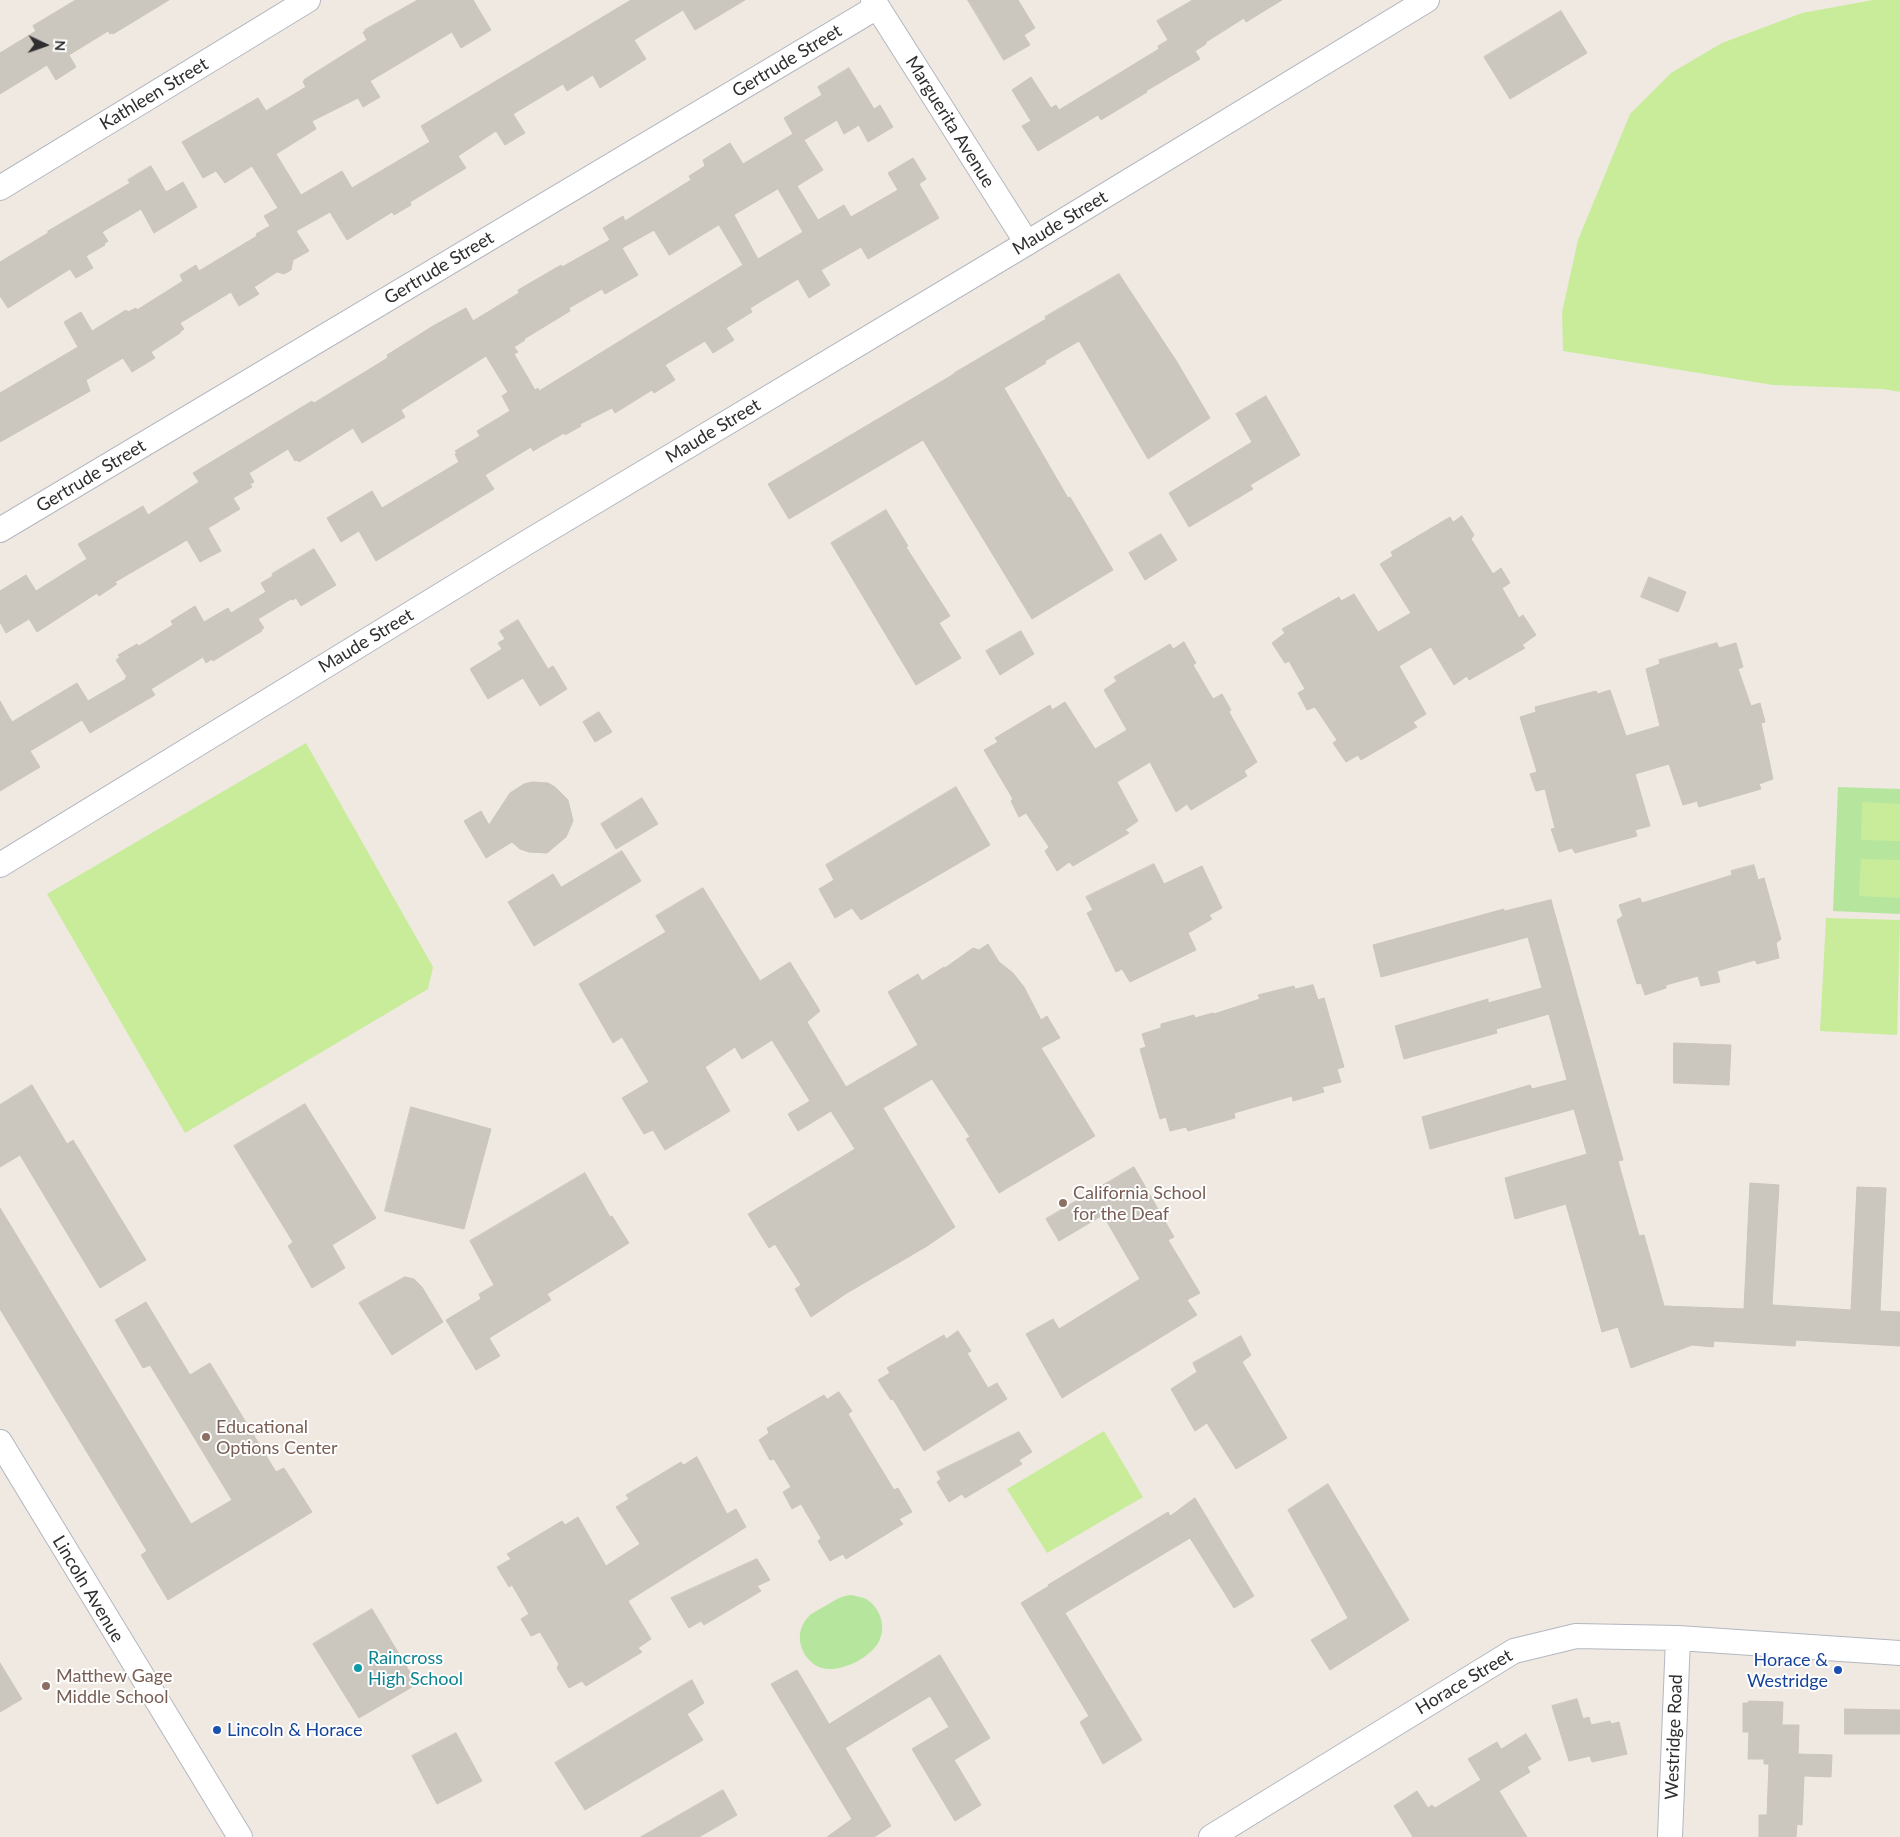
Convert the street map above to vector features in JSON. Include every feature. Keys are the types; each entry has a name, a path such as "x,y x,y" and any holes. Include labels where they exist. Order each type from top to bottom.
{"street":[{"name":"Kathleen Street","path":"0,188 308,0"},
{"name":"Maude Street","path":"0,865 526,543 1027,243 1427,0"},
{"name":"Marguerita Avenue","path":"875,4 1027,243"},
{"name":"Gertrude Street","path":"0,530 875,4"},
{"name":"Lincoln Avenue","path":"0,1442 240,1837"},
{"name":"Horace Street","path":"1211,1837 1514,1651 1576,1636 1678,1638 1900,1653"},
{"name":"Westridge Road","path":"1670,1837 1678,1638"}],"green space":[{"path":"1873,0 1900,0 1900,392 1883,389 1773,385 1563,351 1562,312 1578,240 1630,114 1671,73 1722,43 1802,13"},
{"path":"306,743 433,967 428,989 185,1133 47,894"},
{"path":"1838,787 1900,789 1900,914 1833,911"},
{"path":"1862,802 1900,804 1900,841 1861,840"},
{"path":"1861,859 1900,860 1900,898 1859,896"},
{"path":"1826,918 1900,920 1897,1035 1820,1031"},
{"path":"1104,1431 1143,1497 1047,1553 1007,1489"},
{"path":"851,1595 866,1599 879,1613 882,1631 878,1643 866,1655 849,1665 831,1669 815,1665 805,1654 800,1641 800,1634 805,1621 810,1615 835,1600"}],"building":[{"path":"76,0 169,0 113,34 110,34 108,31 69,55 76,67 56,80 47,65 0,94 0,53 36,31 33,26"},
{"path":"418,0 473,0 491,30 461,48 452,32 370,81 380,97 363,107 358,98 312,121 316,129 276,154 301,195 342,171 352,188 430,142 421,126 631,0 745,0 695,30 683,10 634,40 646,59 600,88 593,75 567,91 563,84 513,114 525,133 505,145 496,131 458,156 466,168 410,202 411,205 394,215 392,212 347,240 330,212 296,231 309,251 293,260 291,270 284,274 277,272 254,287 259,294 239,306 231,292 180,323 184,329 180,333 151,352 155,358 132,372 123,358 86,380 90,391 0,442 0,393 78,347 64,322 81,312 92,331 126,310 128,312 136,308 137,310 183,281 180,275 196,265 199,271 270,226 264,216 278,208 252,166 225,183 216,171 203,178 182,142 258,98 266,111 306,87 303,82 305,79 367,40 363,32 365,30"},
{"path":"968,0 1018,0 1035,28 1024,35 1030,45 1004,60"},
{"path":"1193,0 1282,0 1246,22 1244,18 1206,42 1206,44 1195,51 1200,59 1147,92 1101,120 1098,115 1038,151 1022,126 1031,121 1012,90 1031,77 1051,108 1056,105 1059,110 1159,49 1158,46 1168,40 1157,21"},
{"path":"1561,11 1587,53 1510,99 1484,57"},
{"path":"849,68 874,109 880,105 893,127 868,142 859,125 844,134 837,120 804,140 823,170 797,186 818,220 844,205 851,217 898,190 888,173 913,158 926,179 919,184 939,218 868,259 861,247 821,270 830,285 809,298 798,279 750,308 752,312 726,328 734,340 713,353 705,341 665,365 675,380 654,393 652,390 615,413 612,408 533,451 531,447 485,475 494,489 376,561 359,531 341,542 327,518 372,491 382,508 459,462 455,451 480,436 477,431 510,411 502,396 508,392 486,356 401,410 405,417 362,443 353,428 299,462 295,461 288,449 249,473 254,482 250,484 252,487 233,498 240,509 208,528 221,551 200,562 187,540 115,582 117,584 99,596 97,593 37,632 29,619 6,633 0,622 0,591 26,575 36,591 87,559 78,544 143,506 148,515 199,482 193,473 386,359 387,355 433,326 466,308 473,321 519,293 518,290 610,240 603,228 623,216 625,221 691,180 689,176 705,166 703,160 730,143 743,164 793,134 784,118 822,95 818,87","holes":["778,189 803,232 758,259 734,215","719,225 743,265 539,391 538,388 535,390 514,354 518,352 514,347 570,311 569,308 602,289 605,294 638,275 622,248 654,230 669,255"]},
{"path":"151,166 166,192 183,182 197,207 154,233 141,209 102,232 108,241 105,245 86,256 93,268 76,278 70,269 8,308 0,296 0,262 48,233 48,231 130,183 128,180"},
{"path":"1119,274 1177,362 1210,418 1148,459 1079,341 1004,388 1068,498 1070,497 1113,570 1032,619 923,440 789,519 768,484"},
{"path":"1266,396 1300,455 1250,485 1253,489 1189,527 1169,493 1252,442 1236,414"},
{"path":"886,510 908,546 906,547 950,616 939,623 961,658 916,685 831,543"},
{"path":"1462,516 1474,535 1471,539 1493,574 1501,568 1510,583 1502,588 1519,618 1523,615 1536,635 1522,645 1525,648 1469,680 1467,676 1454,685 1431,647 1399,666 1426,714 1413,722 1417,727 1361,760 1358,755 1346,762 1333,743 1337,740 1315,707 1307,710 1298,693 1305,689 1289,661 1285,663 1272,643 1285,633 1282,629 1339,597 1341,601 1354,594 1378,632 1411,613 1380,564 1393,556 1391,552 1450,517 1453,522"},
{"path":"1161,534 1177,560 1145,580 1129,553"},
{"path":"314,549 336,585 301,606 296,598 291,599 258,619 264,628 262,631 213,661 212,659 206,663 203,657 151,689 155,695 90,733 82,720 30,751 40,767 0,791 0,701 12,722 77,683 88,701 126,679 127,677 116,660 120,657 118,655 137,644 139,646 173,625 171,621 195,606 204,622 228,608 231,613 266,592 261,583 273,576 272,574"},
{"path":"1649,577 1686,592 1678,612 1641,597"},
{"path":"518,620 548,669 553,666 567,689 540,706 523,678 488,699 470,669 502,649 498,643 505,639 500,631"},
{"path":"1021,631 1034,654 1000,675 986,651"},
{"path":"1184,642 1196,663 1193,665 1213,699 1222,694 1231,710 1229,712 1257,762 1244,771 1247,776 1191,810 1187,804 1176,812 1150,762 1117,782 1138,821 1125,830 1129,833 1073,866 1069,862 1057,871 1045,851 1049,847 1026,813 1019,817 1011,801 1013,799 984,750 998,742 995,738 1050,705 1052,710 1065,702 1095,749 1127,730 1104,690 1117,681 1114,677 1170,644 1173,649"},
{"path":"1717,643 1719,648 1736,643 1743,667 1738,669 1751,706 1760,703 1765,722 1761,723 1773,779 1759,784 1761,789 1699,807 1697,801 1683,805 1669,764 1635,774 1650,826 1635,830 1637,836 1575,853 1572,848 1559,852 1551,829 1555,828 1545,789 1536,791 1530,774 1537,772 1520,717 1536,712 1535,707 1596,691 1598,694 1610,690 1626,736 1660,726 1646,669 1660,664 1659,660"},
{"path":"599,712 612,732 595,742 583,722"},
{"path":"533,782 548,783 568,800 573,821 566,837 547,853 529,852 520,849 512,842 486,858 464,821 481,811 489,825 510,793 524,784"},
{"path":"956,787 990,845 861,920 852,908 835,918 819,889 834,880 826,865"},
{"path":"642,798 658,824 616,849 601,824"},
{"path":"622,851 641,881 534,946 508,902 553,874 561,887"},
{"path":"1154,864 1164,884 1202,866 1222,908 1209,915 1212,919 1188,933 1196,950 1130,982 1122,969 1116,972 1087,913 1093,910 1086,897"},
{"path":"1754,865 1758,880 1764,878 1781,939 1776,943 1779,958 1757,964 1755,960 1717,971 1720,982 1701,986 1698,976 1666,985 1666,988 1645,995 1641,983 1637,984 1617,920 1623,916 1619,905 1640,898 1642,903 1732,875 1731,871"},
{"path":"703,888 760,981 790,962 820,1011 807,1022 846,1087 918,1045 888,992 918,974 922,981 945,968 973,948 979,950 988,944 999,962 1013,973 1024,987 1041,1020 1047,1016 1060,1038 1041,1048 1095,1136 999,1193 966,1139 970,1137 932,1079 883,1108 955,1227 811,1317 795,1289 801,1285 775,1244 769,1248 748,1214 855,1149 831,1111 798,1131 788,1114 810,1101 772,1040 742,1059 735,1047 705,1067 730,1111 665,1150 653,1130 644,1134 622,1098 649,1082 622,1037 613,1043 579,984 666,932 656,916"},
{"path":"1551,900 1623,1160 1618,1161 1639,1236 1644,1235 1664,1306 1744,1309 1750,1183 1779,1185 1772,1305 1851,1310 1857,1187 1886,1188 1880,1311 1900,1312 1900,1346 1796,1340 1795,1346 1714,1341 1713,1347 1692,1345 1631,1368 1618,1327 1602,1332 1566,1204 1515,1219 1505,1178 1587,1154 1574,1109 1430,1149 1422,1117 1530,1085 1532,1089 1567,1080 1549,1014 1496,1029 1497,1033 1404,1059 1395,1026 1488,999 1488,1003 1542,988 1528,937 1381,977 1373,945 1504,909 1504,911"},
{"path":"1313,985 1318,1000 1324,998 1344,1067 1337,1069 1341,1082 1322,1087 1324,1092 1293,1101 1292,1096 1234,1113 1235,1118 1188,1131 1186,1127 1170,1131 1166,1117 1160,1119 1153,1095 1140,1049 1146,1047 1142,1034 1161,1028 1161,1024 1194,1015 1195,1018 1214,1014 1260,999 1258,995 1294,986 1295,989"},
{"path":"1674,1043 1731,1045 1729,1085 1674,1083"},
{"path":"32,1085 67,1144 73,1140 146,1260 100,1288 20,1155 0,1167 0,1105"},
{"path":"305,1104 376,1218 332,1245 345,1268 312,1288 288,1246 293,1242 234,1146"},
{"path":"411,1107 491,1129 464,1229 385,1211"},
{"path":"1134,1167 1174,1237 1168,1240 1200,1293 1187,1300 1197,1315 1062,1398 1026,1334 1053,1319 1059,1329 1140,1279 1103,1215 1059,1241 1046,1219"},
{"path":"585,1173 610,1217 612,1216 629,1243 547,1294 551,1300 489,1338 500,1356 476,1370 446,1320 481,1299 479,1294 494,1285 470,1241"},
{"path":"0,1208 191,1524 232,1500 150,1365 143,1368 115,1320 146,1302 190,1375 210,1363 276,1472 284,1468 312,1512 168,1600 141,1555 147,1551 0,1309"},
{"path":"405,1277 414,1279 422,1287 443,1322 392,1355 359,1303"},
{"path":"958,1331 971,1351 967,1353 988,1388 997,1383 1007,1399 924,1451 893,1399 891,1400 878,1380 890,1373 887,1368 944,1335 946,1339"},
{"path":"1241,1336 1251,1355 1242,1362 1287,1438 1236,1469 1207,1423 1195,1431 1171,1389 1197,1372 1193,1363"},
{"path":"839,1392 852,1411 848,1414 894,1490 898,1488 912,1512 899,1519 903,1524 846,1559 843,1554 830,1561 818,1541 821,1538 801,1504 792,1509 783,1492 791,1487 774,1459 770,1460 759,1440 769,1433 767,1428 824,1395 827,1399"},
{"path":"1019,1432 1032,1452 1019,1460 1022,1464 965,1498 962,1494 949,1502 937,1482 941,1479 937,1472"},
{"path":"697,1457 727,1514 736,1509 746,1527 628,1601 651,1639 638,1648 642,1652 586,1686 582,1681 569,1688 557,1668 559,1664 540,1632 531,1636 521,1619 529,1614 512,1585 509,1587 497,1567 511,1559 507,1554 562,1521 565,1525 578,1517 606,1566 640,1544 616,1507 629,1499 626,1495 681,1462 683,1465"},
{"path":"1328,1484 1409,1620 1330,1670 1311,1640 1348,1618 1288,1510"},
{"path":"1195,1498 1254,1596 1234,1608 1190,1538 1065,1613 1142,1740 1103,1764 1080,1722 1089,1716 1021,1603 1168,1512 1170,1516"},
{"path":"757,1559 770,1580 757,1586 761,1591 704,1625 701,1621 689,1628 671,1598"},
{"path":"372,1609 417,1684 359,1718 313,1644"},
{"path":"940,1655 990,1738 954,1760 981,1805 955,1821 912,1749 949,1727 930,1696 845,1748 891,1826 874,1837 827,1837 852,1819 771,1684 797,1670 829,1724"},
{"path":"0,1663 22,1699 0,1712"},
{"path":"692,1680 704,1703 687,1714 703,1740 585,1810 555,1763"},
{"path":"1577,1699 1583,1719 1589,1717 1591,1725 1610,1721 1611,1724 1619,1722 1627,1754 1592,1762 1590,1756 1569,1761 1552,1706"},
{"path":"1749,1701 1783,1702 1782,1725 1799,1725 1798,1754 1832,1755 1831,1777 1804,1776 1802,1825 1797,1824 1796,1837 1759,1837 1759,1815 1767,1815 1769,1764 1764,1764 1764,1759 1748,1759 1749,1732 1743,1732 1743,1703 1748,1703"},
{"path":"1845,1709 1900,1710 1900,1734 1845,1734"},
{"path":"456,1733 482,1781 437,1804 412,1756"},
{"path":"1526,1734 1541,1759 1527,1767 1530,1772 1499,1791 1527,1837 1413,1837 1394,1806 1417,1791 1428,1808 1432,1805 1435,1808 1481,1780 1468,1759 1497,1742 1501,1749"},
{"path":"723,1790 737,1815 699,1837 641,1837"}],"place":[{"name":"California School for the Deaf","path":"1063,1203"},
{"name":"Educational Options Center","path":"206,1437"},
{"name":"Raincross High School","path":"358,1668"},
{"name":"Horace & Westridge","path":"1838,1670"},
{"name":"Matthew Gage Middle School","path":"46,1686"},
{"name":"Lincoln & Horace","path":"217,1730"}]}
